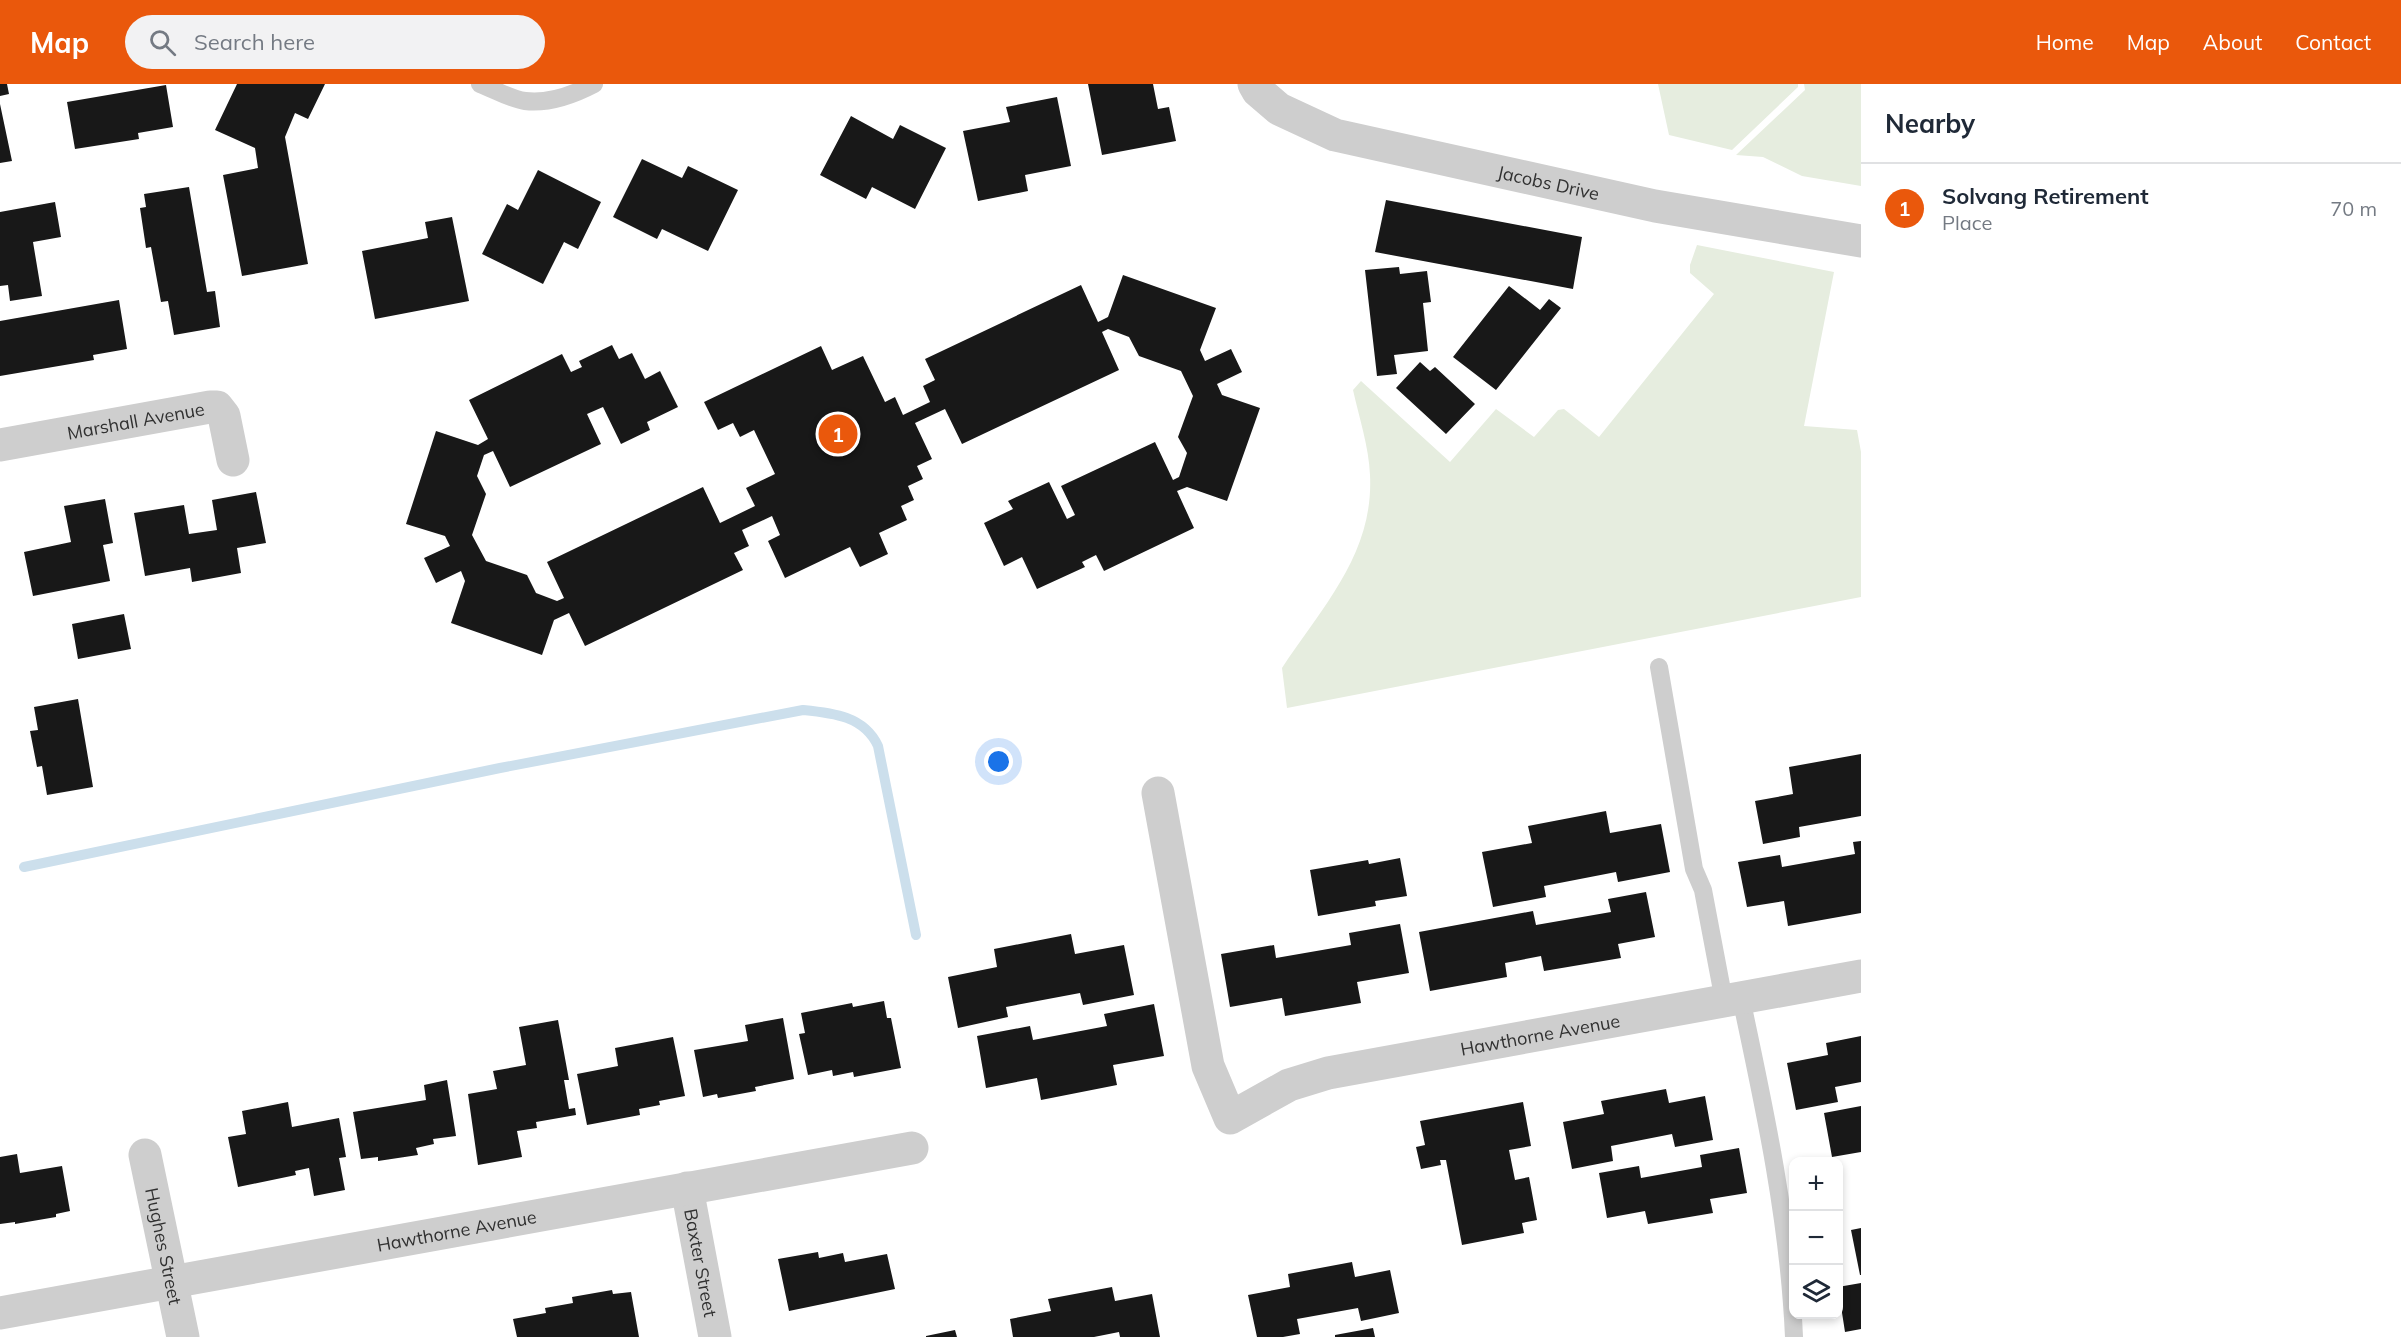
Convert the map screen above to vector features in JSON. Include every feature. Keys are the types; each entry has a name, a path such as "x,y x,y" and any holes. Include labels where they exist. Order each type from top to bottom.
{"street":[{"name":"Jacobs Drive","path":"1254,84 1258,91 1279,109 1335,135 1655,206 1861,241"},
{"name":"Marshall Avenue","path":"0,445 217,407 224,416 233,460"},
{"name":"Hawthorne Avenue","path":"1158,793 1208,1066 1230,1118 1289,1085 1328,1073 1861,976"},
{"name":"Hawthorne Avenue","path":"0,1313 172,1280 912,1148"},
{"name":"Hughes Street","path":"145,1155 183,1337"},
{"name":"Baxter Street","path":"687,1188 715,1337"}],"lane":[{"path":"480,84 523,101 542,101 577,93 594,84"},
{"path":"1659,667 1694,868 1703,890 1733,1000 1785,1226 1792,1284 1794,1337"}],"shaded area":[{"path":"1658,84 1798,84 1798,87 1732,150 1669,135"},
{"path":"1804,84 1861,84 1861,186 1802,176 1763,157 1736,155 1805,90"},
{"path":"1697,245 1834,272 1804,426 1857,430 1861,452 1861,597 1287,708 1282,668 1342,578 1364,530 1369,503 1370,475 1366,443 1353,390 1361,381 1450,462 1496,409 1534,437 1558,410 1564,409 1599,437 1714,294 1690,273 1690,265"}],"building":[{"path":"0,84 7,84 9,94 0,96"},
{"path":"237,84 325,84 308,119 295,113 285,137 308,264 242,276 223,175 258,168 255,148 215,130"},
{"path":"1088,84 1153,84 1158,109 1169,107 1176,141 1102,155"},
{"path":"166,85 173,127 138,133 139,139 75,149 67,102"},
{"path":"1057,97 1071,166 1025,175 1028,191 978,201 963,131 1010,122 1006,107"},
{"path":"0,104 12,161 0,163"},
{"path":"851,116 893,139 900,125 946,148 915,209 872,187 866,199 820,175"},
{"path":"642,159 682,178 688,166 738,190 708,251 662,229 657,239 613,217"},
{"path":"538,170 601,202 578,249 564,242 543,284 482,254 507,204 518,210"},
{"path":"189,187 207,292 215,291 220,327 174,335 168,301 161,302 151,247 146,248 140,208 146,207 144,194"},
{"path":"1386,200 1582,237 1573,289 1375,252"},
{"path":"55,202 61,237 33,242 42,296 10,301 8,285 0,286 0,212"},
{"path":"452,217 469,301 375,319 362,251 428,238 425,222"},
{"path":"1399,267 1400,274 1427,271 1431,302 1423,303 1428,351 1394,355 1397,374 1377,376 1365,270"},
{"path":"1123,275 1216,308 1200,350 1205,361 1231,349 1242,372 1217,384 1222,395 1260,408 1227,501 1187,487 1177,491 1194,528 1104,571 1096,555 1082,562 1085,567 1037,589 1022,557 1004,566 984,523 1013,509 1008,501 1049,482 1067,519 1075,515 1061,486 1155,442 1173,480 1179,477 1187,453 1178,437 1193,396 1181,371 1139,356 1129,337 1108,329 1102,332 1119,370 962,444 945,409 915,423 932,459 917,466 923,479 908,486 914,500 901,506 907,520 879,533 888,554 860,567 850,547 785,578 768,541 780,535 772,516 742,530 749,546 734,553 743,570 585,646 569,613 554,620 542,655 451,623 465,581 461,571 436,583 424,558 450,546 445,536 406,524 436,431 478,445 488,439 469,400 562,354 571,372 582,367 579,361 612,345 619,359 632,353 645,379 660,371 678,407 647,422 650,430 621,444 603,407 587,414 601,444 510,487 493,451 484,455 477,476 486,494 472,535 486,561 527,575 536,593 557,601 564,598 547,562 703,487 720,523 755,506 746,488 775,474 754,430 740,437 733,423 718,430 704,402 821,346 832,370 863,356 885,402 895,397 903,415 930,402 923,386 935,380 925,359 1081,285 1098,322 1108,317"},
{"path":"1509,286 1540,310 1549,299 1561,308 1496,390 1453,357"},
{"path":"119,300 127,349 93,355 94,360 0,376 0,321"},
{"path":"1420,362 1430,371 1435,367 1475,404 1446,434 1396,388"},
{"path":"256,492 266,543 237,548 241,573 192,582 190,568 145,576 134,513 184,505 189,534 217,530 212,500"},
{"path":"105,499 113,543 103,545 110,581 33,596 24,552 71,542 64,506"},
{"path":"124,614 131,649 78,659 72,624"},
{"path":"78,699 93,787 47,795 42,766 37,767 30,731 38,730 34,707"},
{"path":"1861,754 1861,816 1799,827 1800,837 1763,844 1755,801 1793,794 1789,767"},
{"path":"1606,811 1610,833 1661,824 1670,872 1618,882 1616,872 1544,886 1546,897 1493,907 1482,852 1532,843 1528,826"},
{"path":"1861,841 1861,913 1788,926 1784,901 1747,907 1738,862 1780,855 1782,867 1855,854 1853,842"},
{"path":"1400,858 1407,896 1375,901 1376,906 1318,916 1310,870 1368,860 1369,864"},
{"path":"1646,892 1655,937 1618,944 1621,958 1544,971 1541,956 1505,963 1507,977 1430,991 1419,932 1533,911 1536,925 1611,912 1608,899"},
{"path":"1400,924 1409,973 1357,982 1361,1003 1285,1016 1282,998 1230,1007 1221,954 1274,945 1276,958 1351,945 1349,933"},
{"path":"1071,934 1075,954 1124,945 1134,995 1083,1005 1080,993 1006,1007 1008,1017 958,1028 948,977 997,967 994,949"},
{"path":"884,1001 887,1018 891,1018 901,1068 854,1077 853,1072 833,1076 832,1070 808,1075 799,1034 805,1033 801,1013 852,1003 853,1007"},
{"path":"1154,1004 1164,1056 1113,1065 1117,1085 1041,1100 1037,1078 986,1088 977,1036 1030,1026 1033,1040 1107,1026 1104,1014"},
{"path":"783,1018 794,1079 755,1087 756,1091 718,1098 717,1094 703,1097 694,1050 748,1041 745,1025"},
{"path":"558,1020 569,1080 564,1080 569,1109 575,1108 576,1115 536,1122 537,1128 517,1131 522,1157 478,1165 468,1094 497,1089 493,1071 526,1065 519,1027"},
{"path":"1861,1036 1861,1082 1835,1087 1838,1102 1796,1110 1787,1063 1828,1055 1826,1043"},
{"path":"673,1037 685,1096 659,1101 660,1105 639,1109 640,1115 587,1125 577,1074 618,1066 615,1048"},
{"path":"447,1080 456,1136 433,1139 434,1144 416,1148 418,1155 378,1161 378,1157 361,1159 353,1112 426,1100 424,1085"},
{"path":"1666,1089 1669,1103 1705,1096 1713,1140 1675,1147 1672,1134 1611,1146 1613,1161 1572,1169 1563,1122 1604,1114 1601,1101"},
{"path":"288,1102 292,1127 339,1118 346,1157 339,1158 345,1190 314,1196 309,1168 295,1171 296,1175 238,1187 228,1137 246,1134 242,1111"},
{"path":"1523,1102 1531,1146 1509,1150 1515,1180 1529,1177 1537,1220 1522,1223 1524,1233 1462,1245 1446,1160 1440,1160 1441,1165 1421,1169 1416,1147 1425,1145 1420,1121"},
{"path":"1861,1106 1861,1152 1832,1157 1824,1113"},
{"path":"1739,1148 1747,1193 1710,1199 1713,1213 1648,1224 1645,1211 1607,1218 1599,1173 1639,1166 1641,1178 1702,1167 1700,1155"},
{"path":"17,1154 20,1173 62,1166 70,1211 56,1214 56,1217 15,1224 15,1222 0,1224 0,1157"},
{"path":"1861,1228 1861,1275 1860,1275 1851,1230"},
{"path":"818,1252 819,1258 843,1253 845,1262 887,1254 895,1289 789,1311 778,1259"},
{"path":"1352,1262 1355,1277 1390,1270 1399,1313 1361,1321 1358,1308 1297,1319 1300,1334 1283,1337 1257,1337 1248,1295 1290,1287 1288,1274"},
{"path":"1861,1283 1861,1329 1845,1332 1843,1286"},
{"path":"1112,1287 1115,1301 1152,1294 1160,1337 1120,1337 1119,1332 1094,1337 1013,1337 1010,1319 1051,1311 1048,1299"},
{"path":"612,1290 613,1294 631,1292 639,1337 517,1337 513,1319 546,1313 545,1308 573,1303 572,1297"},
{"path":"1373,1328 1375,1337 1335,1337 1335,1335"},
{"path":"955,1330 957,1337 926,1337 926,1336"}],"waterway":[{"path":"24,867 500,768 803,710 836,715 856,722 865,728 878,746 916,935"}],"place":[{"name":"Solvang Retirement","path":"838,434"}]}
